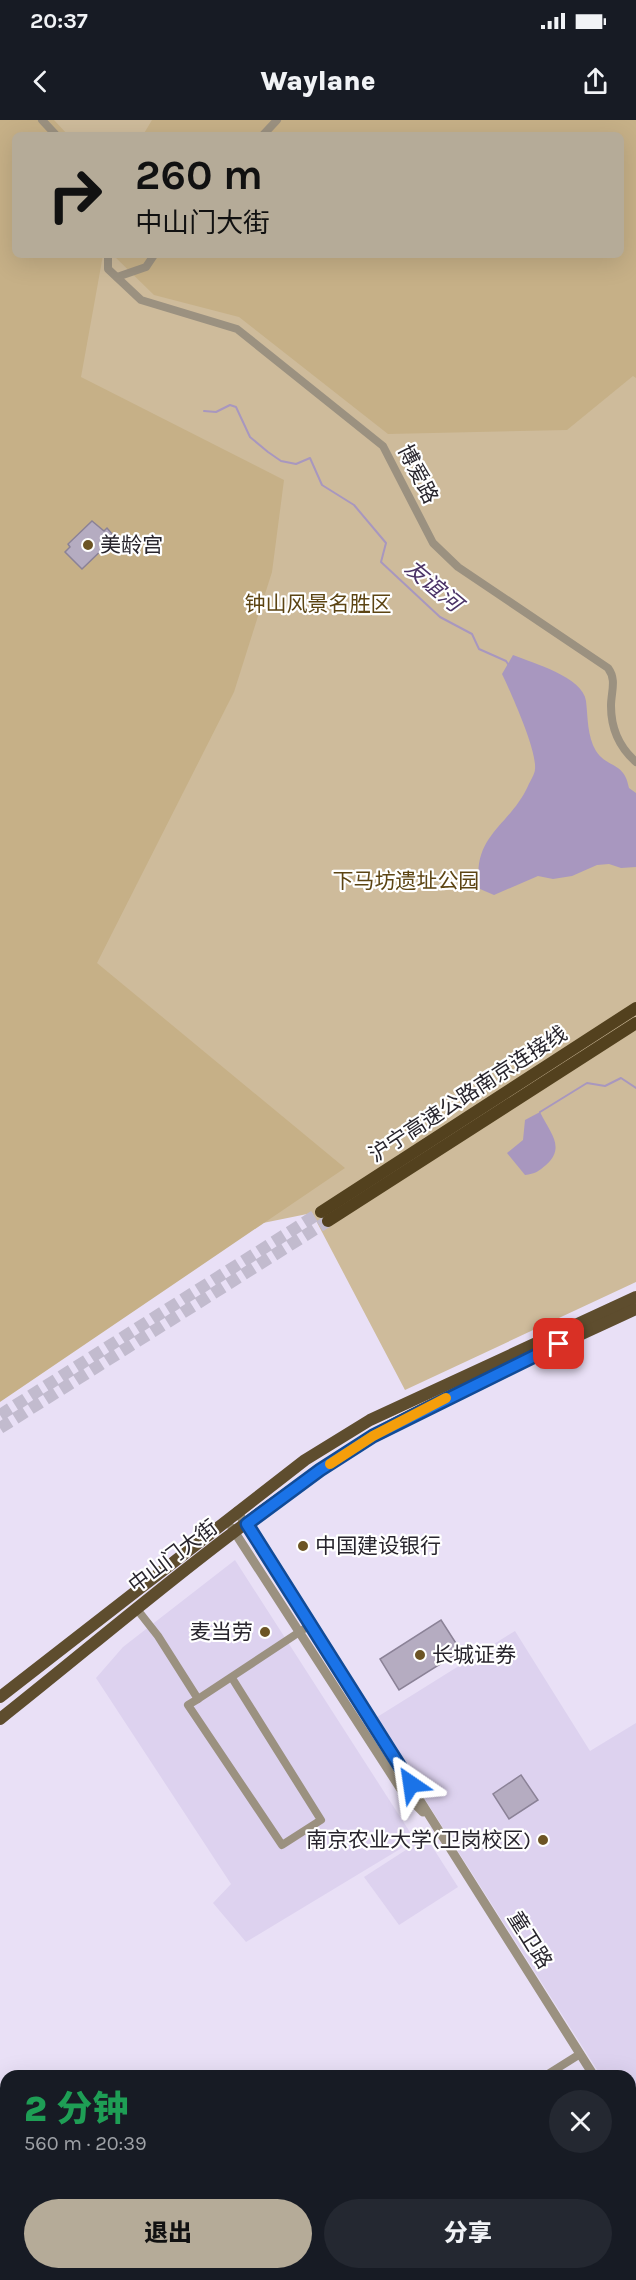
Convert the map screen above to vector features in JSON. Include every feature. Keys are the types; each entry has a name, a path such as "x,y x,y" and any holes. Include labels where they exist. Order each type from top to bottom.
{"highway":[{"name":"沪宁高速公路南京连接线","path":"636,1008 324,1216 636,1023"}],"main road":[{"name":"中山门大街","path":"0,1697 305,1460 370,1420 636,1297"},
{"name":"中山门大街","path":"0,1719 136,1608 320,1470 373,1436 502,1371 636,1309"}],"street":[{"path":"42,120 53,132"},
{"path":"266,132 277,120"},
{"name":"博爱路","path":"108,258 108,269 141,300 237,329 383,446 433,543 458,567 608,668 614,681 611,704 616,736 626,753 636,762"},
{"path":"117,277 146,267 152,258"},
{"name":"童卫路","path":"237,1511 590,2070"},
{"name":"童卫路","path":"226,1520 402,1791 436,1824"},
{"path":"136,1608 158,1636 198,1699"},
{"path":"232,1678 321,1820 282,1845 188,1705 310,1625"},
{"path":"555,2070 580,2054"}],"shaded area":[{"path":"0,120 54,120 65,132 12,132 12,258 102,258 81,377 284,480 272,572 234,692 97,963 345,1168 0,1402"},
{"path":"152,120 636,120 636,378 633,376 567,430 388,434 239,317 154,295 116,258 624,258 624,132 145,132"},
{"path":"513,655 556,672 583,692 589,733 596,751 606,761 620,769 627,779 629,788 636,793 636,867 597,865 572,876 553,879 538,876 494,895 480,889 478,871 486,844 512,812 535,771 535,760 528,736 502,674"},
{"path":"540,1112 552,1133 556,1146 555,1152 541,1169 525,1175 507,1153 523,1140 525,1120"},
{"path":"235,1560 415,1840 246,1942 213,1903 231,1884 96,1678 123,1647"},
{"name":"南京农业大学(卫岗校区)","path":"515,1631 590,1751 636,1723 636,2070 597,2070 374,1719"},
{"path":"426,1837 458,1887 399,1925 364,1877"}],"green space":[{"name":"钟山风景名胜区","path":"0,120 636,120 636,1282 405,1390 312,1213 263,1223 52,953"}],"building":[{"name":"美龄宫","path":"92,521 104,531 107,528 113,535 112,540 82,569 65,552 70,547 68,544"},
{"name":"长城证券","path":"441,1620 461,1651 399,1690 380,1659"},
{"path":"521,1775 538,1800 509,1819 493,1794"}],"waterway":[{"name":"友谊河","path":"204,411 216,412 230,405 236,407 250,437 281,461 296,464 310,458 322,485 354,505 386,543 381,562 440,617 472,634 479,649 506,661 510,667"},
{"path":"540,1112 587,1083 605,1086 621,1078 636,1088"}],"tunnel":[{"path":"0,1415 321,1212"},
{"path":"0,1428 328,1221"}],"slow traffic":[{"path":"330,1464 373,1436 446,1398"}],"place":[{"name":"美龄宫","path":"88,545"},
{"name":"中国建设银行","path":"303,1546"},
{"name":"麦当劳","path":"265,1632"},
{"name":"长城证券","path":"420,1655"},
{"name":"南京农业大学(卫岗校区)","path":"543,1840"}],"route":[{"path":"411,1784 247,1524 320,1470 373,1436 559,1344"}],"park label":[{"name":"下马坊遗址公园","path":"406,881"}]}
